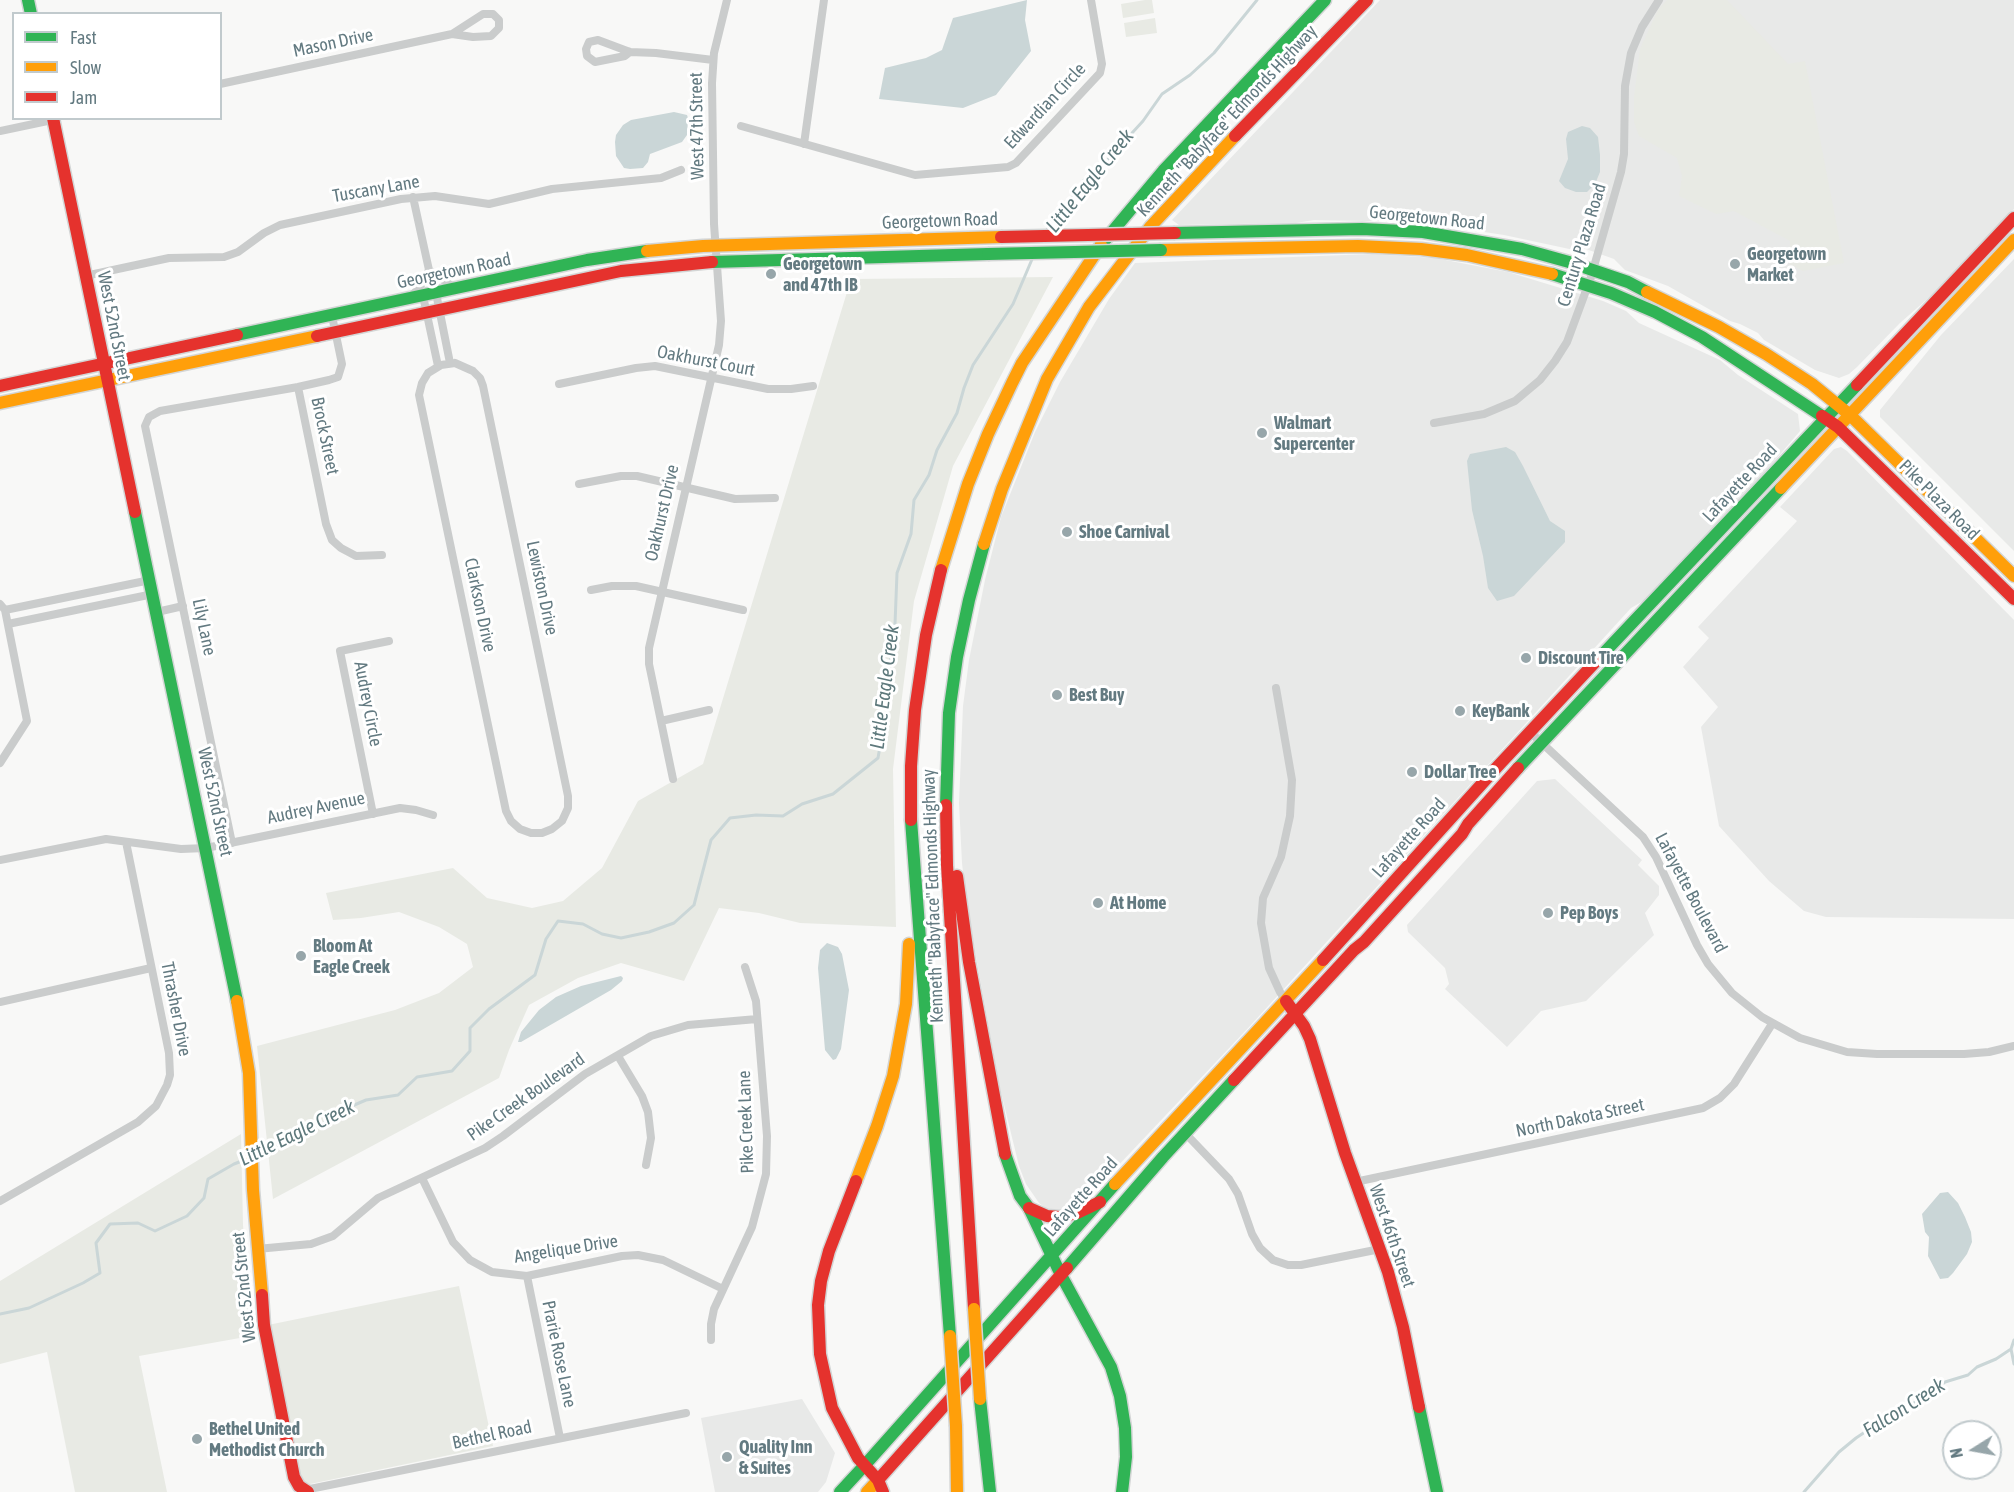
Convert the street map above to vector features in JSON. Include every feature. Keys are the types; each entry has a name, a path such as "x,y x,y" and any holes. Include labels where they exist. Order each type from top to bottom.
{"main road":[{"name":"Kenneth \"Babyface\" Edmonds Highway","path":"957,1492 956,1426 950,1336 911,840 911,766 915,710 933,601 968,484 988,434 1022,363 1100,246 1164,171 1325,0"},
{"name":"Kenneth \"Babyface\" Edmonds Highway","path":"990,1492 980,1400 945,827 946,759 951,703 957,657 969,600 991,521 1047,379 1089,307 1151,226 1191,180 1367,0"},
{"name":"West 52nd Street","path":"55,120 106,380 157,612 244,1035 250,1090 253,1190 261,1308 294,1477 298,1484 307,1491"},
{"name":"Lafayette Road","path":"840,1492 1100,1202 1530,732 2014,218"},
{"name":"Georgetown Road","path":"0,403 621,271 717,254 1001,237 1347,229 1424,232 1522,249 1594,269 1669,301 1747,343 1804,378 1850,415"},
{"name":"Lafayette Road","path":"867,1492 880,1486 1135,1189 1462,834 1468,824 1541,743 2014,240"},
{"name":"Georgetown Road","path":"0,386 618,255 670,248 717,254 988,254 1358,246 1421,249 1500,261 1548,272 1589,285 1630,301 1690,330 1740,360 1838,427"},
{"name":"Pike Plaza Road","path":"1850,415 2014,576"},
{"name":"Pike Plaza Road","path":"1838,427 2014,599"},
{"path":"1978,563 1989,552"},
{"path":"951,703 950,791 961,914 1003,1150 1013,1181 1108,1360 1117,1384 1126,1444 1122,1492"},
{"path":"880,1486 848,1440 832,1408 820,1354 818,1305 821,1281 829,1251 881,1114 901,1040 909,959 911,840"},
{"name":"West 46th Street","path":"1286,1001 1310,1039 1355,1182 1380,1249 1403,1326 1437,1492"},
{"path":"1029,1208 1047,1216 1060,1217 1077,1213 1100,1202"}],"street":[{"name":"West 47th Street","path":"717,254 713,60 727,0"},
{"path":"804,144 824,0"},
{"name":"Edwardian Circle","path":"741,126 919,175 1002,169 1013,166 1100,73 1102,64 1091,0"},
{"name":"Century Plaza Road","path":"1434,423 1496,410 1515,401 1535,386 1556,361 1567,342 1589,285 1621,172 1624,154 1625,86 1631,53 1642,27 1659,0"},
{"name":"Mason Drive","path":"222,84 452,34 473,37 491,36 499,28 499,20 494,14 483,14 452,34"},
{"path":"630,52 625,56 595,62 587,56 586,49 589,42 604,40 630,52 713,60"},
{"path":"0,131 50,120"},
{"name":"Tuscany Lane","path":"85,276 169,258 224,257 241,250 264,233 280,225 413,197 435,196 489,204 552,189 662,178 681,170"},
{"path":"409,299 421,285 429,270 413,197"},
{"name":"Oakhurst Drive","path":"673,779 648,657 720,334 717,254"},
{"path":"429,270 456,289"},
{"path":"436,293 440,309 444,364"},
{"path":"423,296 444,364"},
{"name":"Brock Street","path":"332,316 342,364 340,374 329,380 298,387 326,525 332,540 341,548 356,556 382,555"},
{"name":"Clarkson Drive","path":"444,364 425,378 419,395 506,809 511,820 520,829 531,833 542,832"},
{"name":"Lewiston Drive","path":"444,364 470,369 482,382 568,796 568,808 562,821 552,829 542,832"},
{"name":"Oakhurst Court","path":"559,384 647,366 663,367 771,390 813,386"},
{"name":"Lily Lane","path":"232,843 145,426 148,419 160,411 298,387"},
{"path":"579,484 621,476 637,476 735,499 776,498"},
{"path":"0,763 27,721 3,607 150,580"},
{"path":"591,590 626,585 742,610"},
{"path":"8,624 153,594"},
{"path":"157,612 183,606"},
{"name":"Audrey Circle","path":"373,814 340,651 389,641"},
{"path":"1276,688 1292,780 1291,807 1281,857 1263,898 1261,923 1269,968 1286,1001"},
{"path":"661,721 709,710"},
{"name":"Lafayette Boulevard","path":"1530,732 1643,837 1656,857 1693,938 1708,964 1737,997 1772,1024 1812,1043 1854,1052 1972,1054 2014,1046"},
{"name":"Audrey Avenue","path":"0,860 99,839 181,849 206,848 408,808 433,815"},
{"name":"Thrasher Drive","path":"0,1201 152,1112 162,1097 169,1079 170,1061 126,842"},
{"name":"Pike Creek Lane","path":"711,1340 713,1312 752,1227 766,1174 767,1136 755,994 745,967"},
{"path":"0,1002 151,968"},
{"name":"Pike Creek Boulevard","path":"257,1249 311,1244 339,1233 372,1202 494,1142 570,1084 651,1036 695,1024 757,1019"},
{"name":"North Dakota Street","path":"1355,1182 1703,1108 1720,1098 1734,1084 1772,1024"},
{"path":"618,1056 642,1096 648,1112 651,1137 646,1165"},
{"path":"1185,1133 1229,1179 1238,1194 1252,1234 1260,1248 1273,1260 1288,1265 1301,1265 1380,1249"},
{"name":"Angelique Drive","path":"422,1178 446,1232 465,1256 492,1272 527,1276 622,1256 638,1255 663,1260 723,1289"},
{"name":"Prarie Rose Lane","path":"527,1276 560,1438"},
{"name":"Bethel Road","path":"307,1491 686,1413"}],"shaded area":[{"path":"1027,0 1025,20 1031,51 996,95 963,108 879,99 885,68 926,58 942,50 953,18"},
{"path":"1152,0 1154,13 1123,18 1121,4"},
{"path":"1380,0 2014,0 2014,209 1933,294 1900,323 1857,367 1849,374 1839,378 1815,370 1764,340 1758,333 1730,321 1668,286 1625,270 1614,259 1586,249 1574,250 1504,235 1419,222 1314,220 1296,223 1179,225 1172,220"},
{"path":"1667,0 1727,0 1788,64 1805,61 1844,263 1803,271 1790,264 1790,241 1734,211 1716,214 1679,196 1682,176 1677,158 1639,136 1634,122 1634,97 1640,49 1658,10"},
{"path":"1155,18 1157,33 1126,37 1124,23"},
{"path":"674,112 687,115 688,118 687,135 682,142 650,154 643,168 624,168 616,156 615,142 616,135 623,125 631,120"},
{"path":"1582,126 1590,128 1598,137 1600,172 1595,184 1587,192 1576,192 1565,188 1559,181 1568,159 1566,139 1568,132"},
{"path":"1372,254 1435,258 1508,272 1603,301 1626,311 1639,323 1720,360 1738,375 1798,414 1800,431 1749,491 1652,596 1631,608 1250,1026 1080,1206 1061,1210 1047,1209 1039,1203 1026,1184 1019,1166 999,1084 967,907 962,863 959,803 963,706 969,660 985,580 1001,517 1035,432 1060,382 1109,299 1135,263"},
{"path":"2014,259 2014,551 1880,417 1880,410 1941,335"},
{"path":"1053,277 953,466 914,601 893,769 896,927 800,923 759,913 719,908 684,981 621,963 578,978 529,1005 499,1078 273,1199 257,1046 395,1010 439,993 473,967 467,944 439,927 399,912 333,920 326,893 453,868 487,898 532,908 563,901 602,868 638,801 703,764 851,279"},
{"path":"1506,447 1515,452 1550,521 1565,531 1565,542 1514,596 1497,601 1488,588 1472,510 1467,461 1470,454"},
{"path":"1841,447 2014,620 2014,919 1826,917 1804,911 1769,881 1719,826 1701,727 1718,707 1683,667 1709,638 1698,627 1797,521 1780,507 1834,449"},
{"path":"1555,779 1642,860 1638,865 1659,886 1659,895 1645,913 1654,935 1586,1001 1541,1011 1507,1047 1445,989 1449,984 1445,968 1408,932 1407,925 1537,781"},
{"path":"827,943 838,947 842,954 849,990 841,1049 836,1059 833,1060 825,1050 818,968 820,950"},
{"path":"621,976 622,981 611,990 518,1042 521,1032 539,1010 556,997 581,986"},
{"path":"241,1134 243,1225 251,1336 139,1356 167,1492 75,1492 47,1352 0,1364 0,1281"},
{"path":"1948,1192 1958,1203 1965,1217 1972,1242 1967,1254 1953,1273 1948,1278 1940,1279 1928,1256 1929,1237 1925,1232 1922,1214 1940,1193"},
{"path":"459,1286 493,1446 310,1484 300,1479 268,1325"},
{"path":"802,1399 835,1453 826,1482 818,1492 715,1492 701,1418"}],"waterway":[{"name":"Little Eagle Creek","path":"1046,232 1051,222 1083,181 1100,168 1143,121 1162,94 1190,75 1214,53 1257,0"},
{"name":"Little Eagle Creek","path":"256,1155 277,1148 291,1133 318,1127 345,1109 366,1100 398,1095 417,1077 452,1071 470,1051 470,1028 489,1009 535,975 546,939 558,921 583,924 602,934 621,938 649,932 674,923 694,905 711,840 730,818 756,815 783,816 802,804 833,794 878,758 882,735 879,714 887,690 895,624 897,573 911,534 914,500 929,475 937,450 957,413 973,365 1013,304 1033,257"},
{"name":"Little Eagle Creek","path":"0,1314 29,1308 100,1273 96,1243 110,1224 138,1223 155,1231 187,1216 204,1198 208,1179 247,1159"},
{"name":"Falcon Creek","path":"1804,1492 1839,1452 1856,1438 1895,1412 1924,1398 1945,1382 1968,1375 1977,1367 1996,1359 2011,1349 2014,1340"},
{"path":"2011,1349 2014,1364"}],"traffic: fast":[{"path":"28,0 31,12"},
{"path":"1101,245 1163,171 1325,0"},
{"path":"1175,233 1362,229 1423,232 1522,249 1628,282 1647,292"},
{"path":"988,254 1161,250"},
{"path":"237,335 587,260 647,251"},
{"path":"712,262 988,254"},
{"path":"1552,274 1611,293 1655,312 1702,337 1822,416"},
{"path":"1601,656 1857,385"},
{"path":"1518,768 1781,488"},
{"path":"135,512 237,1001"},
{"path":"946,805 949,713 957,657 984,544"},
{"path":"911,820 950,1336"},
{"path":"1067,1268 1163,1157 1234,1080"},
{"path":"1005,1154 1020,1196 1029,1208 1061,1275 1111,1367 1120,1396 1125,1428 1126,1457 1122,1492"},
{"path":"864,1466 1115,1184"},
{"path":"980,1399 990,1492"},
{"path":"1419,1407 1437,1492"},
{"path":"840,1492 864,1466"}],"traffic: slow":[{"path":"984,544 1002,489 1047,379 1089,307 1151,226 1235,136"},
{"path":"647,251 703,246 1001,237"},
{"path":"1781,488 2014,240"},
{"path":"941,570 968,484 1012,383 1022,363 1101,245"},
{"path":"1161,250 1358,246 1421,249 1467,255 1552,274"},
{"path":"1647,292 1719,327 1812,384 1850,415 2014,576"},
{"path":"0,403 317,336"},
{"path":"856,1181 893,1076 906,1004 909,944"},
{"path":"1115,1184 1323,960"},
{"path":"237,1001 249,1073 253,1190 262,1295"},
{"path":"974,1309 980,1399"},
{"path":"950,1336 956,1426"},
{"path":"956,1426 957,1492"},
{"path":"867,1492 878,1480"}],"traffic: jam":[{"path":"1235,136 1367,0"},
{"path":"53,120 135,512"},
{"path":"1857,385 2014,218"},
{"path":"1001,237 1175,233"},
{"path":"317,336 621,271 712,262"},
{"path":"0,386 237,335"},
{"path":"1822,416 1838,427 2014,599"},
{"path":"911,820 911,766 915,710 926,635 941,570"},
{"path":"1323,960 1601,656"},
{"path":"1234,1080 1364,942 1462,834 1468,824 1518,768"},
{"path":"946,805 947,865 974,1309"},
{"path":"957,876 969,962 1005,1154"},
{"path":"1286,1001 1304,1026 1310,1039 1345,1153 1388,1272 1403,1327 1419,1407"},
{"path":"856,1181 829,1251 821,1281 818,1305 820,1354 832,1408 858,1458 878,1480 883,1492"},
{"path":"1029,1208 1047,1216 1060,1217 1077,1213 1100,1202"},
{"path":"878,1480 1067,1268"},
{"path":"262,1295 264,1325 294,1477 299,1486 308,1492"}],"place":[{"name":"Georgetown Market","path":"1735,264"},
{"name":"Georgetown and 47th IB","path":"771,274"},
{"name":"Walmart Supercenter","path":"1262,433"},
{"name":"Shoe Carnival","path":"1067,532"},
{"name":"Discount Tire","path":"1526,658"},
{"name":"Best Buy","path":"1057,695"},
{"name":"KeyBank","path":"1460,711"},
{"name":"Dollar Tree","path":"1412,772"},
{"name":"At Home","path":"1098,903"},
{"name":"Pep Boys","path":"1548,913"},
{"name":"Bloom At Eagle Creek","path":"301,956"},
{"name":"Bethel United Methodist Church","path":"197,1439"},
{"name":"Quality Inn & Suites","path":"727,1457"}]}
